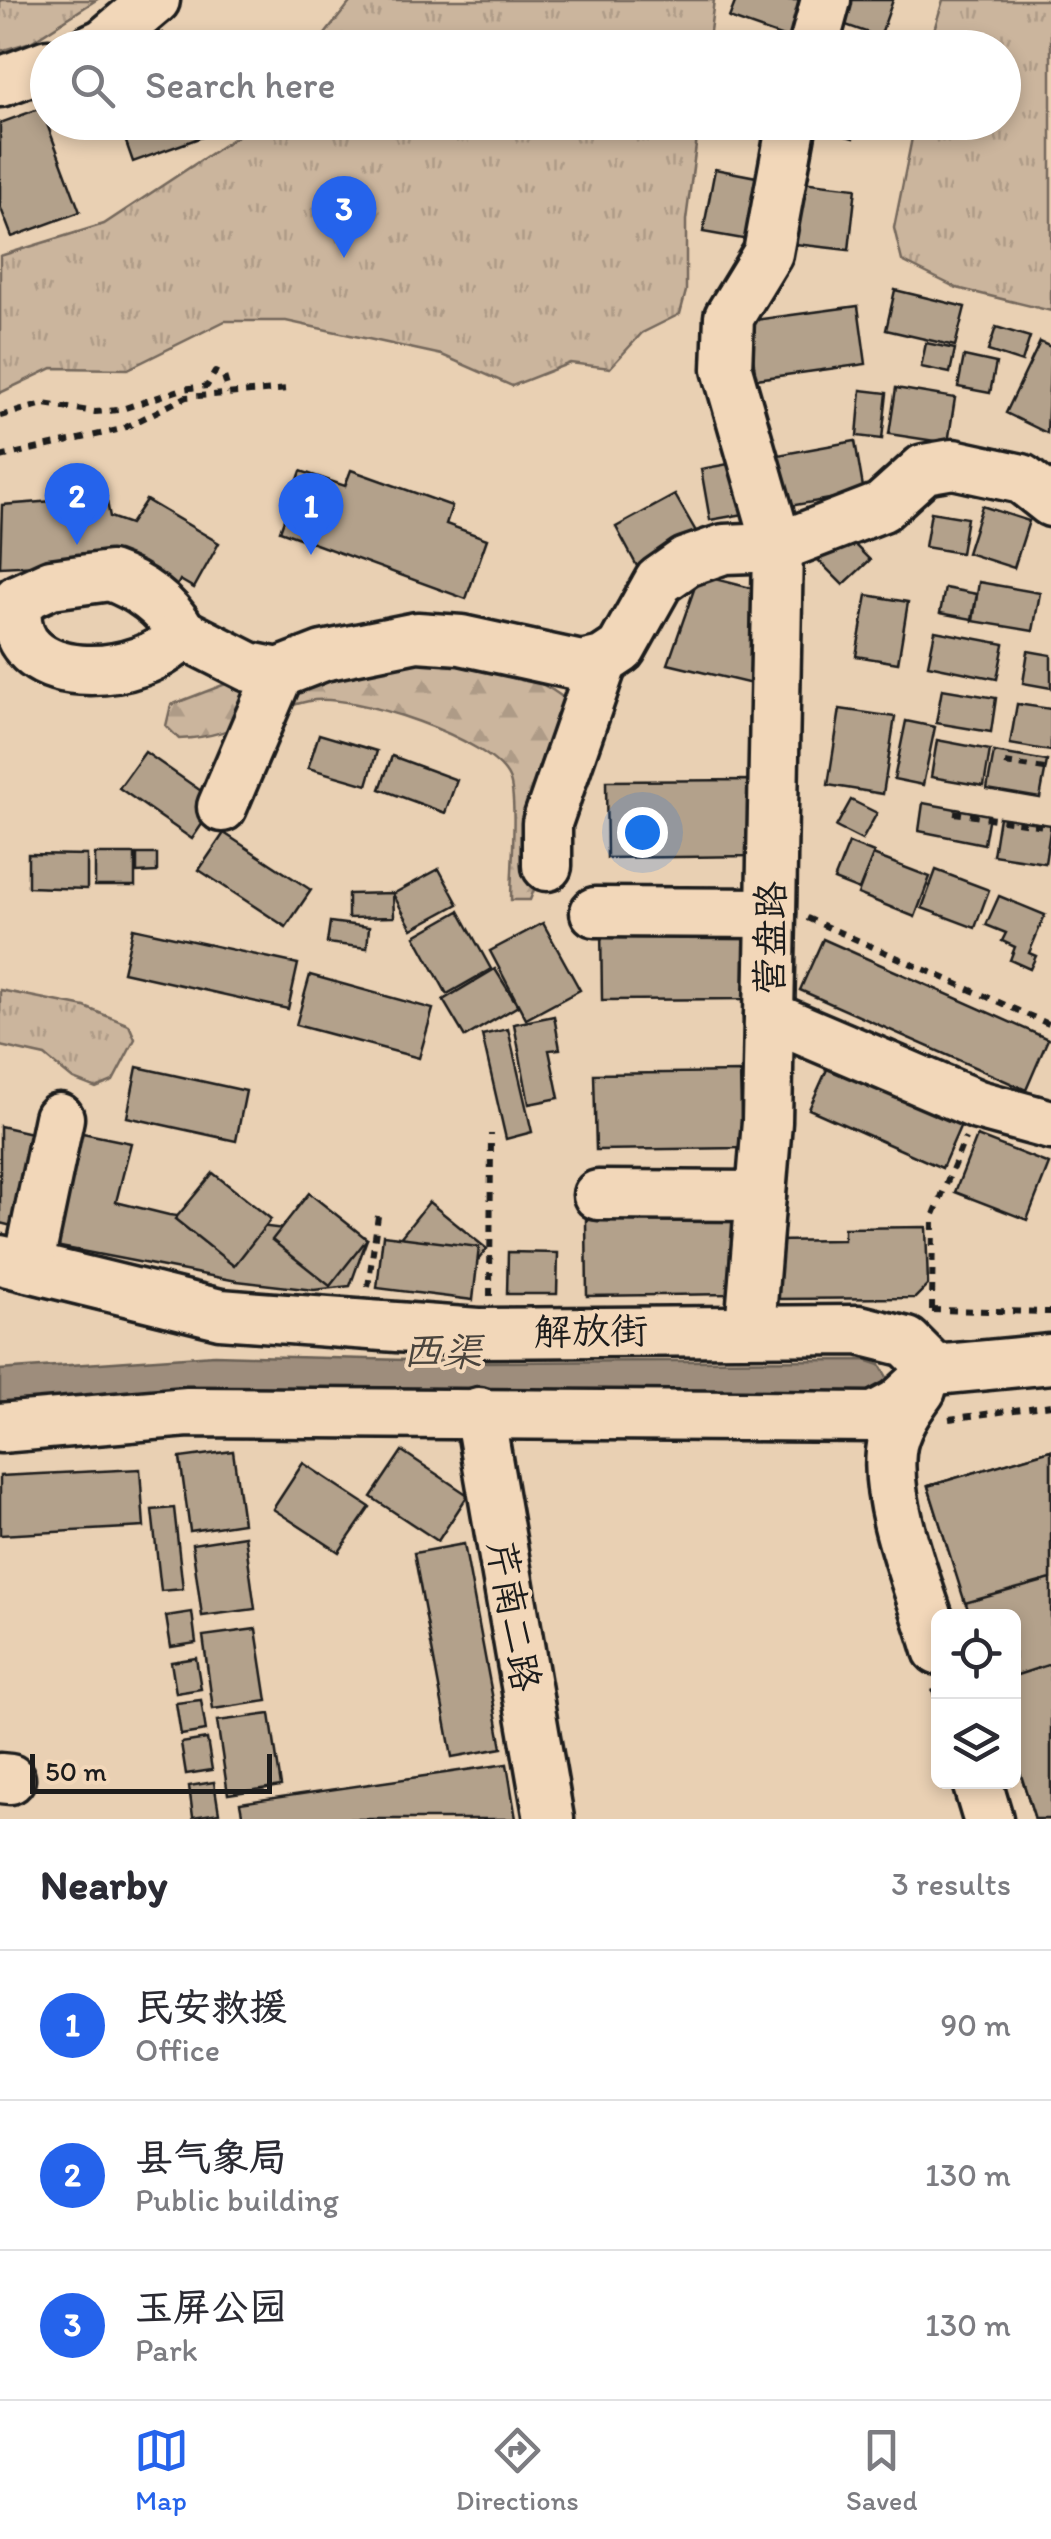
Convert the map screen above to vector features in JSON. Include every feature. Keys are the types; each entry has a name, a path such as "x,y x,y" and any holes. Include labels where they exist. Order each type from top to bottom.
{"street":[{"path":"116,30 155,0"},
{"path":"818,30 826,0"},
{"path":"0,82 30,71"},
{"name":"营盘路","path":"750,1328 769,1016 778,547 727,368 729,318 768,253 789,140"},
{"path":"182,632 249,667 279,673 323,656 417,636 460,640 581,666 604,660 621,648 659,581 686,562 724,549 778,547 882,507 924,469 953,464 1022,479 1051,502"},
{"path":"548,866 547,823 604,660"},
{"path":"222,807 279,673"},
{"path":"596,912 771,913"},
{"path":"769,1016 978,1105 1051,1125"},
{"path":"14,1264 58,1118"},
{"path":"598,1195 761,1196"},
{"name":"解放街","path":"14,1264 220,1314 490,1332 750,1328 883,1334 906,1342 935,1370"},
{"path":"0,1428 188,1412 874,1417 898,1404 935,1370 1051,1359"},
{"path":"931,1626 891,1488 890,1449 902,1416 935,1370"},
{"name":"芹南二路","path":"479,1412 549,1819"},
{"path":"979,1789 988,1819"}],"path":[{"path":"0,416 44,404 119,410 182,389 206,386 215,372 224,376 229,392"},
{"path":"0,457 122,429 186,396 289,389"},
{"path":"1005,764 1051,770"},
{"path":"954,813 1051,826"},
{"path":"771,913 819,920 1051,1025"},
{"path":"932,1310 933,1217 978,1105"},
{"path":"490,1332 491,1134"},
{"path":"368,1293 378,1216"}],"green space":[{"path":"0,0 96,0 50,30 30,30 30,42 0,51"},
{"path":"352,0 714,0 710,30 328,30"},
{"path":"943,0 1051,0 1051,311 957,288 902,261 894,228 912,140 1021,140 1021,30 934,30"},
{"path":"231,140 697,140 686,220 686,291 680,314 642,333 610,368 570,363 512,386 442,355 286,321 225,321 128,369 52,368 0,393 0,256 104,224"},
{"path":"342,660 429,660 489,666 543,684 566,700 539,877 530,900 511,900 514,818 509,778 497,763 449,734 386,711 329,700 291,705 232,729 199,737 179,739 166,726 171,705 236,680"},
{"path":"0,990 85,1007 129,1025 135,1039 113,1081 96,1088 73,1079 45,1056 0,1046"}],"shaded area":[{"path":"214,1355 482,1362 865,1360 880,1365 888,1379 876,1393 864,1394 461,1390 0,1404 0,1370"}],"building":[{"path":"736,0 803,0 792,30 763,30 729,18"},
{"path":"826,0 893,0 882,30 860,30 820,16"},
{"path":"30,112 30,140 53,140 80,212 12,237 0,206 0,123"},
{"path":"125,140 194,140 133,162"},
{"path":"715,169 777,181 766,243 703,232"},
{"path":"792,181 856,188 849,250 786,243"},
{"path":"895,290 965,307 955,346 886,330"},
{"path":"858,306 866,364 756,379 748,321"},
{"path":"996,327 1030,337 1022,362 988,351"},
{"path":"1040,342 1051,347 1047,433 1006,413"},
{"path":"926,343 955,349 950,373 921,367"},
{"path":"964,356 996,363 990,393 958,387"},
{"path":"896,388 955,398 948,443 889,434"},
{"path":"861,390 887,393 882,439 857,436"},
{"path":"855,441 864,493 710,520 701,469"},
{"path":"351,470 452,506 446,524 487,539 466,599 280,531 301,471 345,486"},
{"path":"675,495 698,535 638,568 616,527"},
{"path":"106,497 110,517 130,524 146,500 219,543 194,588 180,580 175,590 58,564 0,567 2,505"},
{"path":"982,506 1029,521 1014,568 967,553"},
{"path":"931,512 967,518 961,553 925,547"},
{"path":"843,533 870,560 843,585 817,559"},
{"path":"699,575 767,592 756,685 668,664"},
{"path":"979,582 1040,593 1033,631 973,621"},
{"path":"945,588 977,594 972,619 940,613"},
{"path":"867,595 908,602 898,663 856,656"},
{"path":"935,631 1004,644 997,679 928,665"},
{"path":"1028,651 1051,655 1051,688 1023,683"},
{"path":"942,689 996,698 991,732 936,723"},
{"path":"1017,704 1051,709 1051,751 1010,744"},
{"path":"840,709 895,717 883,794 828,785"},
{"path":"906,721 935,727 923,785 894,779"},
{"path":"319,734 377,751 367,785 308,768"},
{"path":"937,740 990,750 984,786 931,777"},
{"path":"145,752 217,802 192,839 119,788"},
{"path":"994,752 1047,761 1040,798 987,789"},
{"path":"392,756 457,780 445,813 380,789"},
{"path":"752,780 753,856 607,858 606,781"},
{"path":"851,800 877,813 862,840 836,827"},
{"path":"923,803 989,815 984,844 919,831"},
{"path":"999,817 1051,825 1045,863 993,855"},
{"path":"224,833 311,890 286,927 199,870"},
{"path":"849,843 874,853 859,890 834,880"},
{"path":"28,854 87,855 87,889 28,887"},
{"path":"95,854 135,854 135,886 95,886"},
{"path":"137,854 157,854 157,872 137,873"},
{"path":"873,855 930,877 915,917 858,894"},
{"path":"439,869 458,904 412,929 393,894"},
{"path":"936,870 989,890 975,928 922,908"},
{"path":"393,893 394,917 348,918 348,894"},
{"path":"999,896 1045,915 1029,953 1036,956 1030,969 1010,960 1015,947 1002,941 1006,933 986,925"},
{"path":"459,911 491,969 447,994 415,936"},
{"path":"330,922 369,927 367,948 327,943"},
{"path":"543,923 580,990 526,1019 490,951"},
{"path":"747,923 748,999 602,1000 601,924"},
{"path":"133,928 298,964 288,1009 123,972"},
{"path":"823,939 1048,1039 1026,1090 800,990"},
{"path":"495,969 518,1006 465,1037 443,1000"},
{"path":"310,975 433,1009 419,1058 296,1025"},
{"path":"554,1016 560,1049 549,1050 559,1098 529,1104 514,1024"},
{"path":"508,1029 532,1132 506,1139 482,1035"},
{"path":"834,1054 966,1113 942,1168 809,1109"},
{"path":"137,1067 246,1091 236,1141 127,1117"},
{"path":"740,1072 742,1148 596,1150 594,1074"},
{"path":"0,1126 49,1137 28,1230 0,1223"},
{"path":"68,1130 131,1143 116,1202 169,1215 367,1239 350,1286 314,1290 237,1281 50,1245"},
{"path":"977,1136 1049,1164 1027,1220 955,1192"},
{"path":"213,1173 271,1219 234,1266 175,1219"},
{"path":"309,1193 367,1239 330,1286 272,1240"},
{"path":"429,1202 487,1249 450,1295 391,1249"},
{"path":"732,1218 733,1294 587,1296 586,1220"},
{"path":"926,1227 928,1285 915,1298 771,1299 770,1241 844,1240 844,1228"},
{"path":"383,1235 479,1247 473,1300 377,1288"},
{"path":"508,1252 558,1253 557,1294 507,1294"},
{"path":"1051,1450 1051,1819 1035,1819 1021,1775 1021,1609 968,1609 928,1486"},
{"path":"1051,1450 1051,1579 965,1603 928,1486"},
{"path":"233,1451 243,1523 190,1531 180,1458"},
{"path":"402,1451 468,1495 438,1541 371,1497"},
{"path":"303,1463 370,1507 339,1552 273,1509"},
{"path":"140,1469 144,1527 0,1535 0,1476"},
{"path":"174,1508 183,1589 161,1591 152,1510"},
{"path":"245,1536 255,1609 202,1616 192,1544"},
{"path":"464,1544 502,1748 452,1757 414,1553"},
{"path":"192,1612 196,1643 171,1647 166,1616"},
{"path":"256,1629 267,1701 213,1709 203,1636"},
{"path":"196,1658 201,1689 176,1693 171,1662"},
{"path":"1051,1664 1051,1819 1035,1819 1021,1775 1021,1674"},
{"path":"201,1700 206,1731 181,1735 176,1703"},
{"path":"270,1714 281,1786 228,1794 217,1721"},
{"path":"207,1739 212,1770 186,1774 181,1743"},
{"path":"507,1764 516,1819 243,1819 240,1803"},
{"path":"214,1782 219,1813 193,1817 189,1786"}],"place":[{"name":"玉屏公园","path":"344,258"},
{"name":"县气象局","path":"77,545"},
{"name":"民安救援","path":"311,555"}],"water label":[{"name":"西渠","path":"442,1351"}]}
